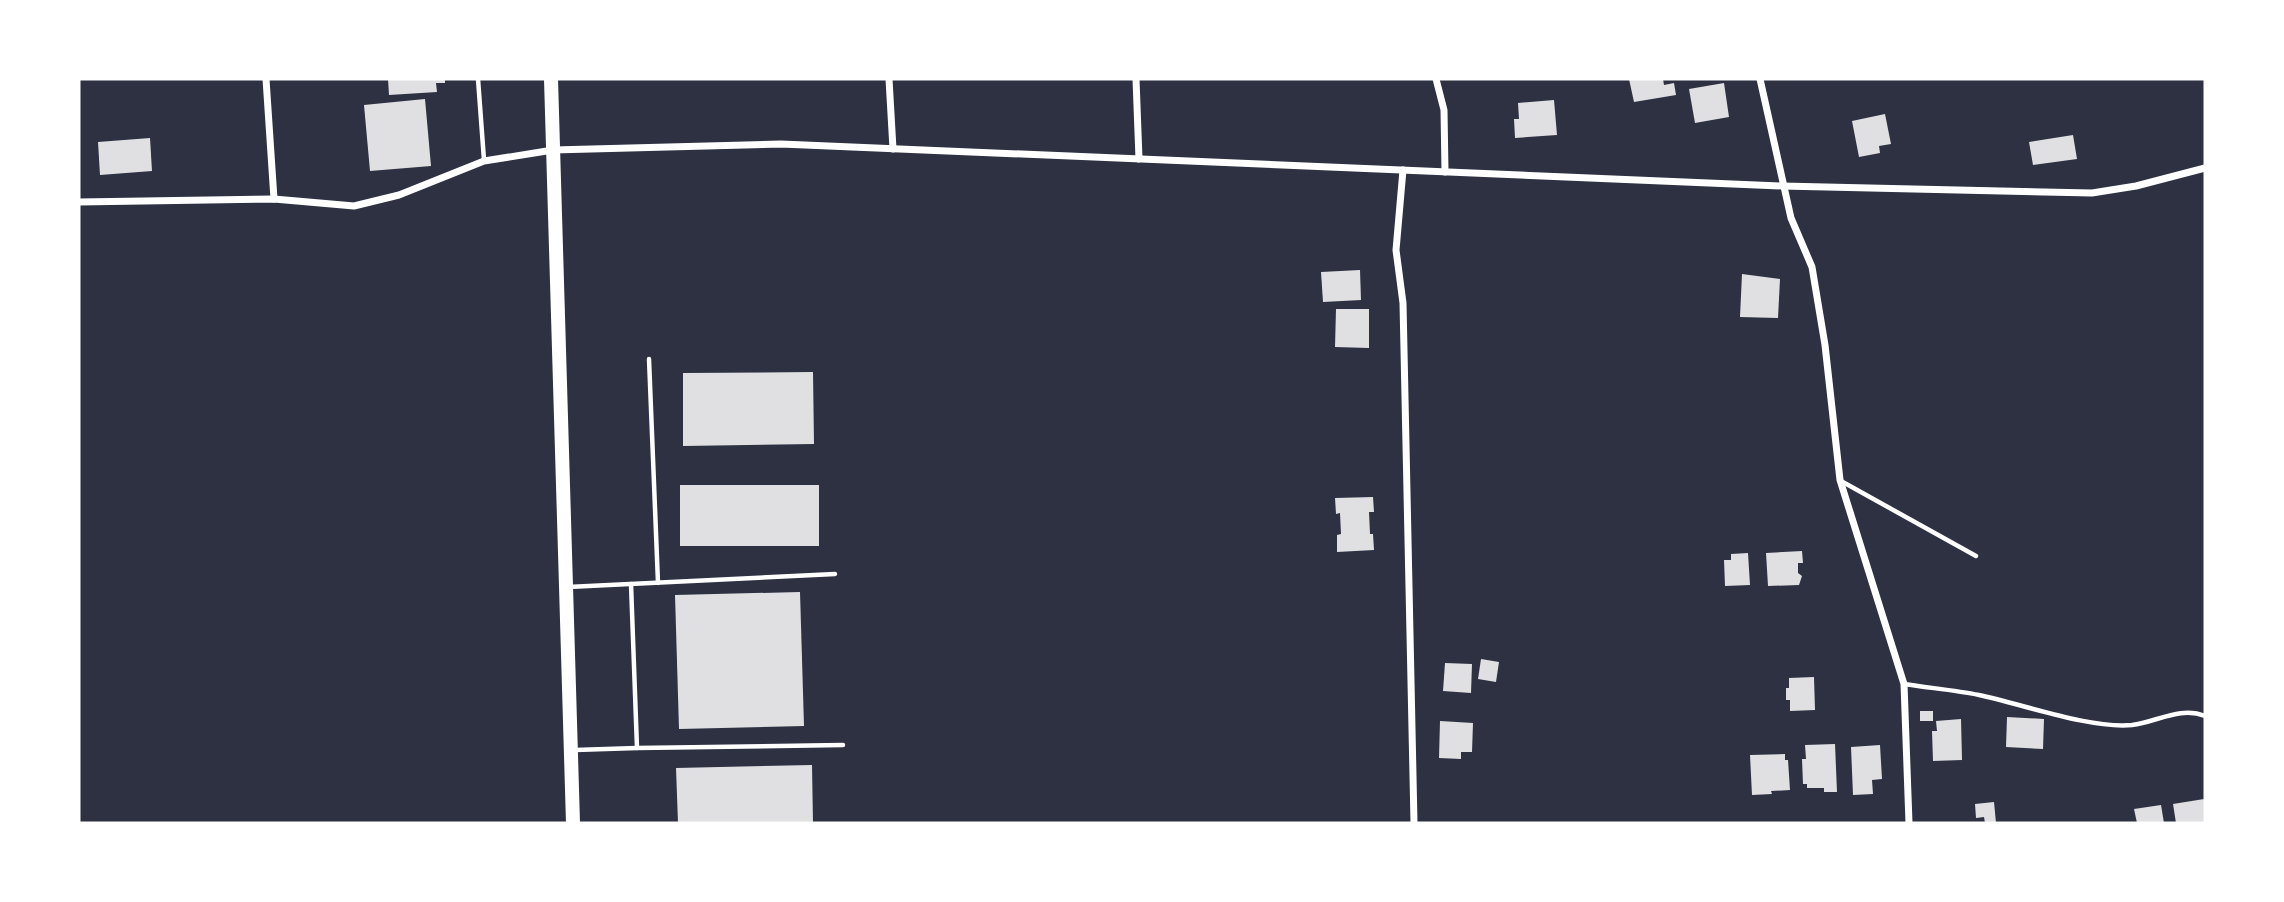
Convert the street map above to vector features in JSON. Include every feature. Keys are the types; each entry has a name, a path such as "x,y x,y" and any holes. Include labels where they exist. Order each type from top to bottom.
{"main road":[{"path":"551,79 573,823"}],"street":[{"path":"266,79 274,199"},
{"path":"888,79 893,149"},
{"path":"1136,79 1139,159"},
{"path":"1436,79 1444,110 1445,172"},
{"path":"1760,79 1782,186 1791,218 1812,267 1825,345 1840,480 1904,684 1909,823"},
{"path":"79,202 274,199 354,206 399,195 484,161 553,150 781,144 1782,186 2092,193 2136,186 2205,168"},
{"path":"1403,170 1396,250 1403,303 1414,823"}],"lane":[{"path":"478,79 484,161"},
{"path":"649,359 658,583"},
{"path":"1840,480 1976,556"},
{"path":"568,587 835,574"},
{"path":"631,584 637,748"},
{"path":"1904,684 1977,694 2093,722 2132,724 2189,712 2205,716"},
{"path":"571,750 843,745"}],"building":[{"path":"388,79 445,79 445,83 436,83 437,92 389,95"},
{"path":"1629,79 1663,79 1664,85 1674,83 1676,95 1634,102"},
{"path":"1724,83 1729,117 1695,123 1689,89"},
{"path":"425,99 431,166 370,171 364,105"},
{"path":"1554,100 1557,135 1515,138 1514,119 1519,119 1518,103"},
{"path":"1885,114 1891,144 1879,146 1880,153 1859,157 1852,121"},
{"path":"2073,135 2077,159 2033,165 2029,142"},
{"path":"150,138 152,171 100,175 98,142"},
{"path":"1360,270 1361,300 1323,302 1321,272"},
{"path":"1742,274 1780,279 1778,318 1740,317"},
{"path":"1336,309 1369,309 1369,348 1335,347"},
{"path":"813,372 814,444 683,446 683,373"},
{"path":"680,485 819,485 819,546 680,546"},
{"path":"1373,497 1374,512 1369,512 1374,550 1337,552 1337,535 1341,534 1340,513 1336,514 1335,498"},
{"path":"1802,551 1803,563 1798,563 1798,573 1802,576 1799,585 1768,586 1766,553"},
{"path":"1748,553 1750,585 1725,586 1724,560 1731,560 1731,554"},
{"path":"800,592 804,726 679,729 675,595"},
{"path":"1481,659 1499,662 1496,682 1478,679"},
{"path":"1445,663 1472,664 1471,693 1443,691"},
{"path":"1814,677 1815,710 1790,711 1790,700 1786,700 1789,678"},
{"path":"1920,711 1933,711 1933,721 1920,721"},
{"path":"2007,717 2044,719 2043,749 2006,747"},
{"path":"1961,719 1962,760 1933,761 1932,731 1937,731 1936,721"},
{"path":"1440,721 1473,723 1472,752 1461,752 1461,759 1439,758"},
{"path":"1835,744 1837,792 1824,792 1824,788 1807,788 1807,784 1803,784 1802,759 1806,759 1805,745"},
{"path":"1880,745 1882,779 1872,780 1873,794 1853,795 1851,747"},
{"path":"1785,754 1785,760 1788,760 1790,790 1752,795 1750,755"},
{"path":"812,765 813,823 678,823 676,768"},
{"path":"2204,799 2205,823 2176,823 2173,804"},
{"path":"1994,802 1996,823 1985,823 1984,817 1976,818 1975,804"},
{"path":"2161,805 2164,823 2137,823 2134,809"}]}
